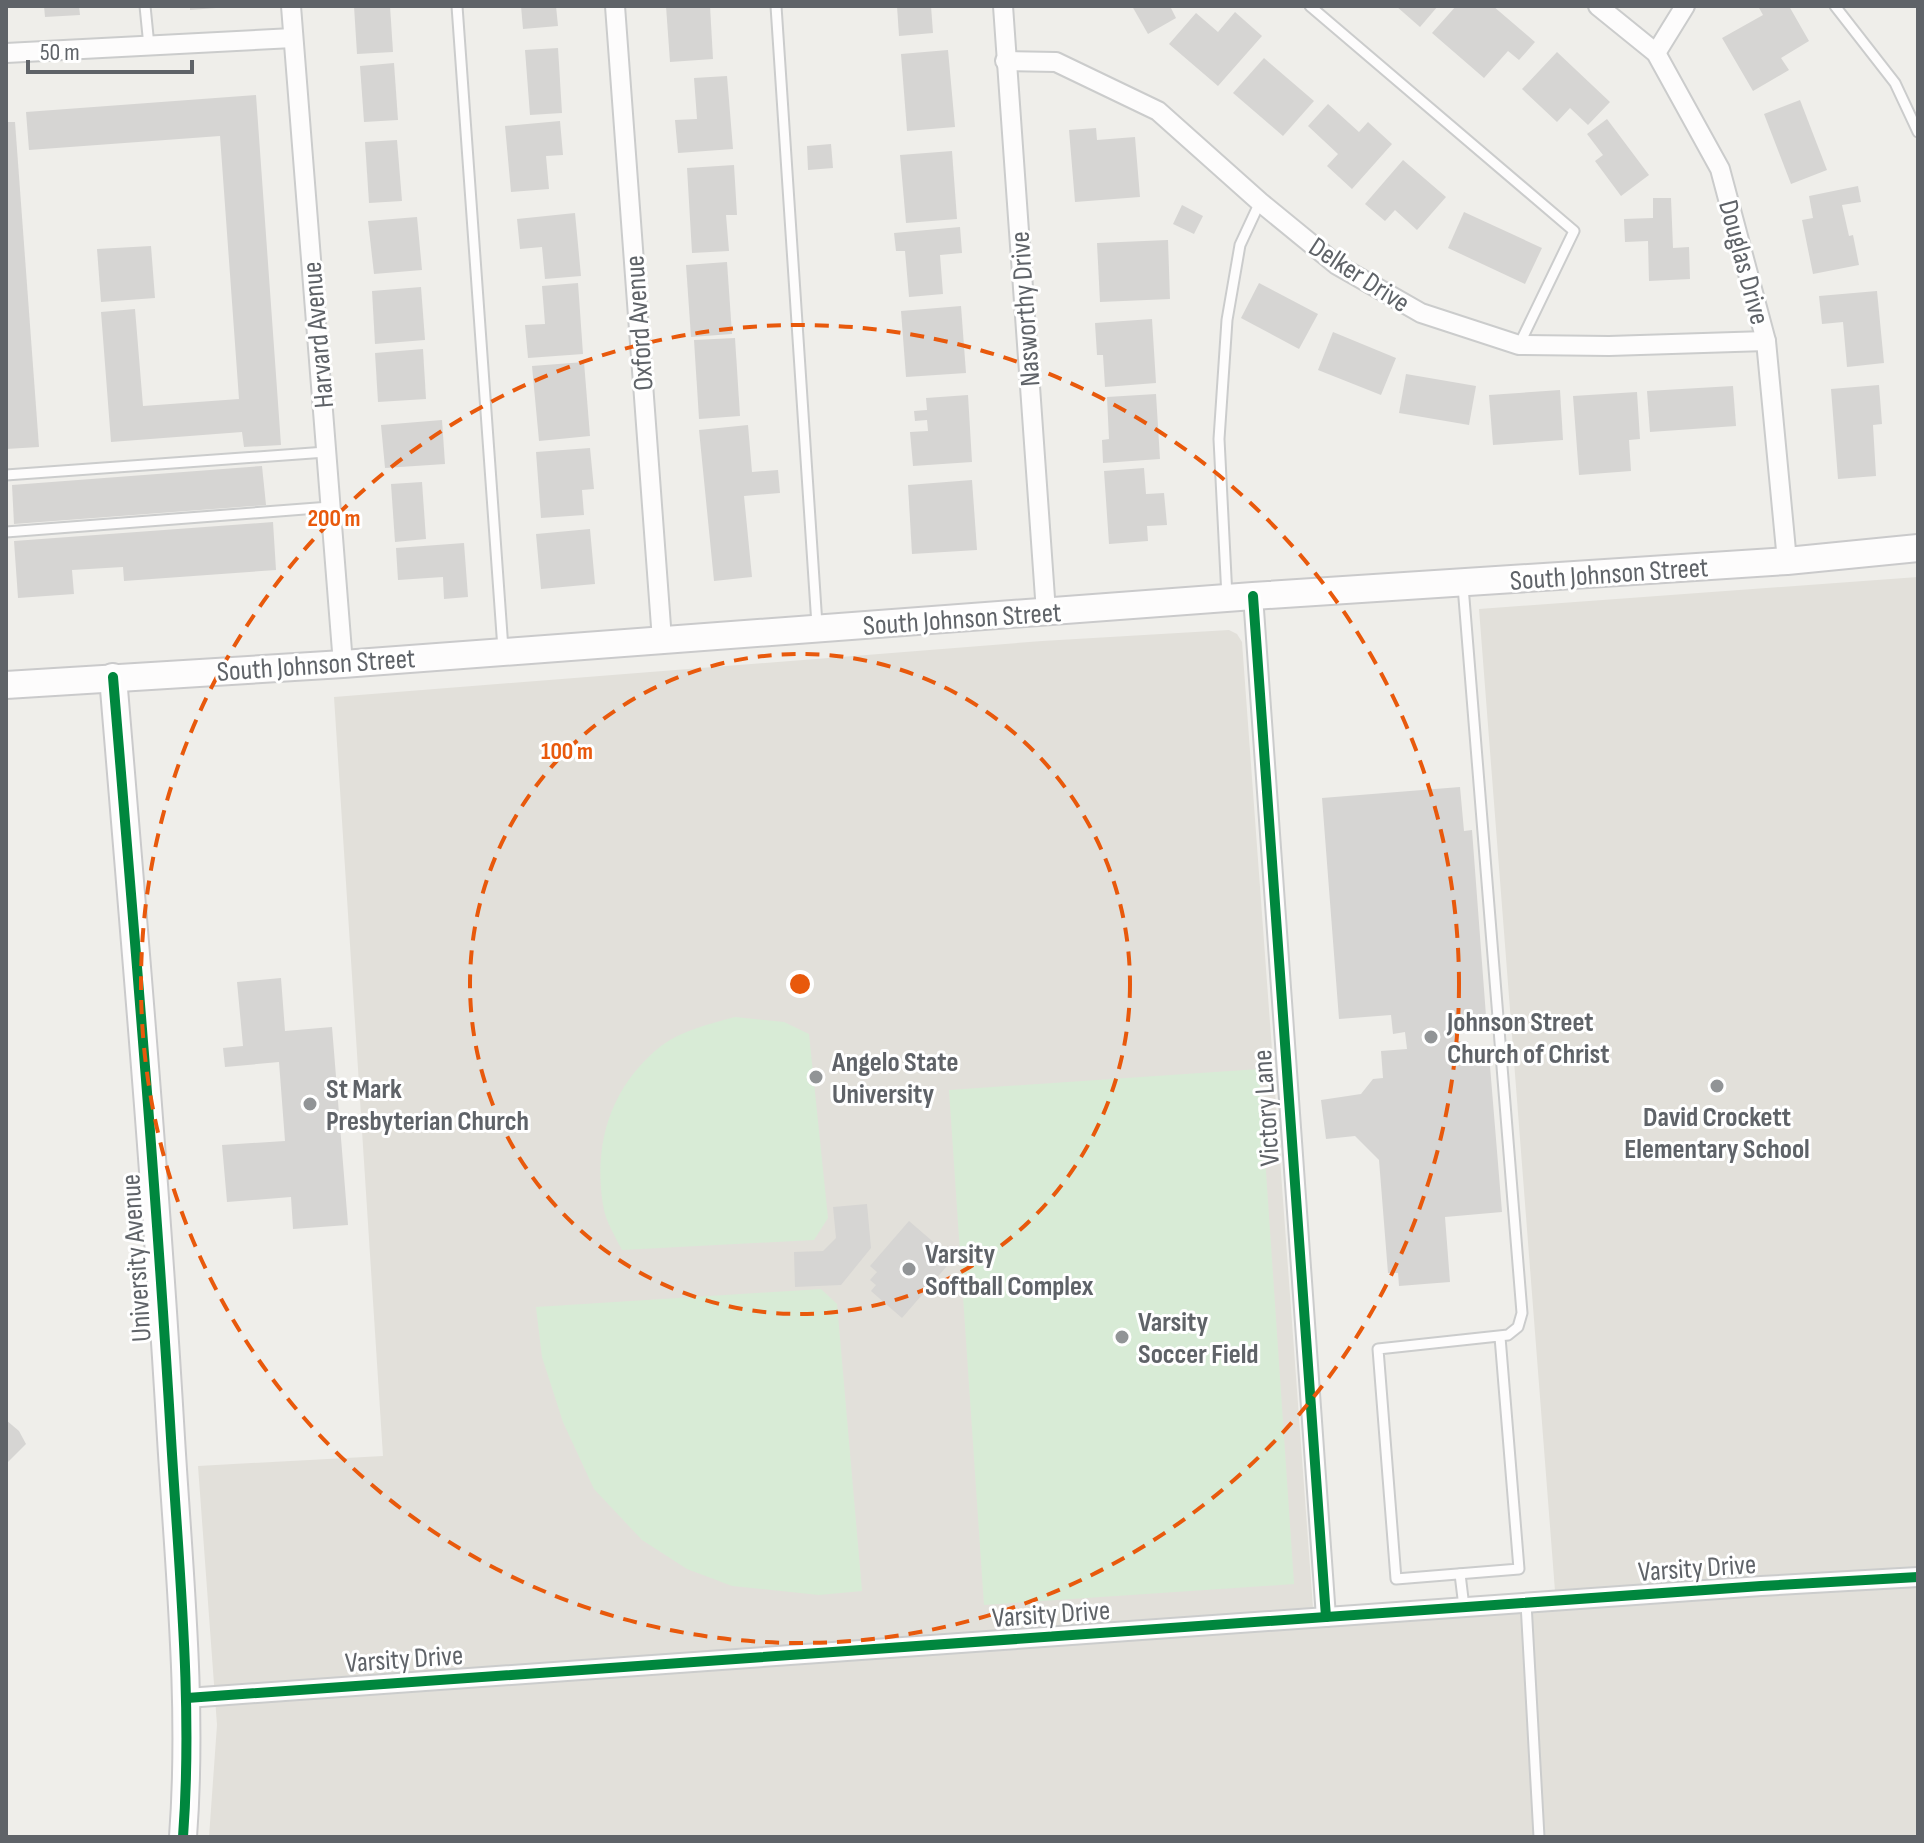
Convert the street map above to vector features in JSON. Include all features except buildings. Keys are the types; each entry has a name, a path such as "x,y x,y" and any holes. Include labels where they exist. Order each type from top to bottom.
{"main road":[{"name":"South Johnson Street","path":"6,685 343,664 1240,597 1787,561 1918,548"},
{"name":"University Avenue","path":"113,677 165,1347 187,1698 188,1748 183,1837"}],"street":[{"name":"Harvard Avenue","path":"291,6 343,664"},
{"name":"Oxford Avenue","path":"615,6 662,640"},
{"name":"Nasworthy Drive","path":"1003,6 1046,612"},
{"name":"Douglas Drive","path":"1598,6 1656,53 1720,169 1766,341 1787,561"},
{"path":"1656,53 1685,6"},
{"path":"6,53 293,38"},
{"name":"Delker Drive","path":"1005,61 1056,62 1158,111 1260,202 1337,265 1421,313 1519,345 1609,346 1766,341"},
{"name":"Victory Lane","path":"1240,597 1326,1617"},
{"name":"Varsity Drive","path":"187,1698 1918,1577"}],"lane":[{"path":"145,6 149,46"},
{"path":"457,6 503,652"},
{"path":"776,6 818,629"},
{"path":"1310,6 1574,231 1519,345"},
{"path":"1835,6 1895,83 1918,132"},
{"path":"1240,597 1219,439 1227,320 1240,245 1260,202"},
{"path":"6,475 326,452"},
{"path":"6,532 330,507"},
{"path":"1463,583 1522,1305 1518,1327 1514,1332 1500,1337 1378,1349 1396,1579 1519,1569 1500,1337"},
{"path":"1460,1574 1464,1607"},
{"path":"1526,1603 1539,1837"}],"shaded area":[{"name":"Angelo State University","path":"1918,577 1918,1837 209,1837 217,1725 198,1466 383,1456 334,697 1042,641 1229,630 1237,634 1242,642 1313,1608 1555,1591 1479,609"}],"green space":[{"path":"735,1017 784,1022 809,1034 828,1218 814,1240 622,1250 606,1216 601,1182 604,1138 618,1098 629,1079 669,1040"},
{"name":"Varsity Soccer Field","path":"1259,1069 1294,1584 984,1605 949,1090"},
{"path":"821,1289 837,1304 862,1591 819,1595 732,1586 687,1569 642,1540 594,1489 563,1422 542,1357 536,1307"}],"cycle path":[{"path":"1253,596 1326,1617"},
{"path":"113,677 152,1152 181,1588 186,1687 183,1837"},
{"path":"187,1698 1918,1577"}],"place":[{"name":"Johnson Street Church of Christ","path":"1431,1037"},
{"name":"Angelo State University","path":"816,1077"},
{"name":"David Crockett Elementary School","path":"1717,1086"},
{"name":"St Mark Presbyterian Church","path":"310,1104"},
{"name":"Varsity Softball Complex","path":"909,1269"},
{"name":"Varsity Soccer Field","path":"1122,1337"}]}
